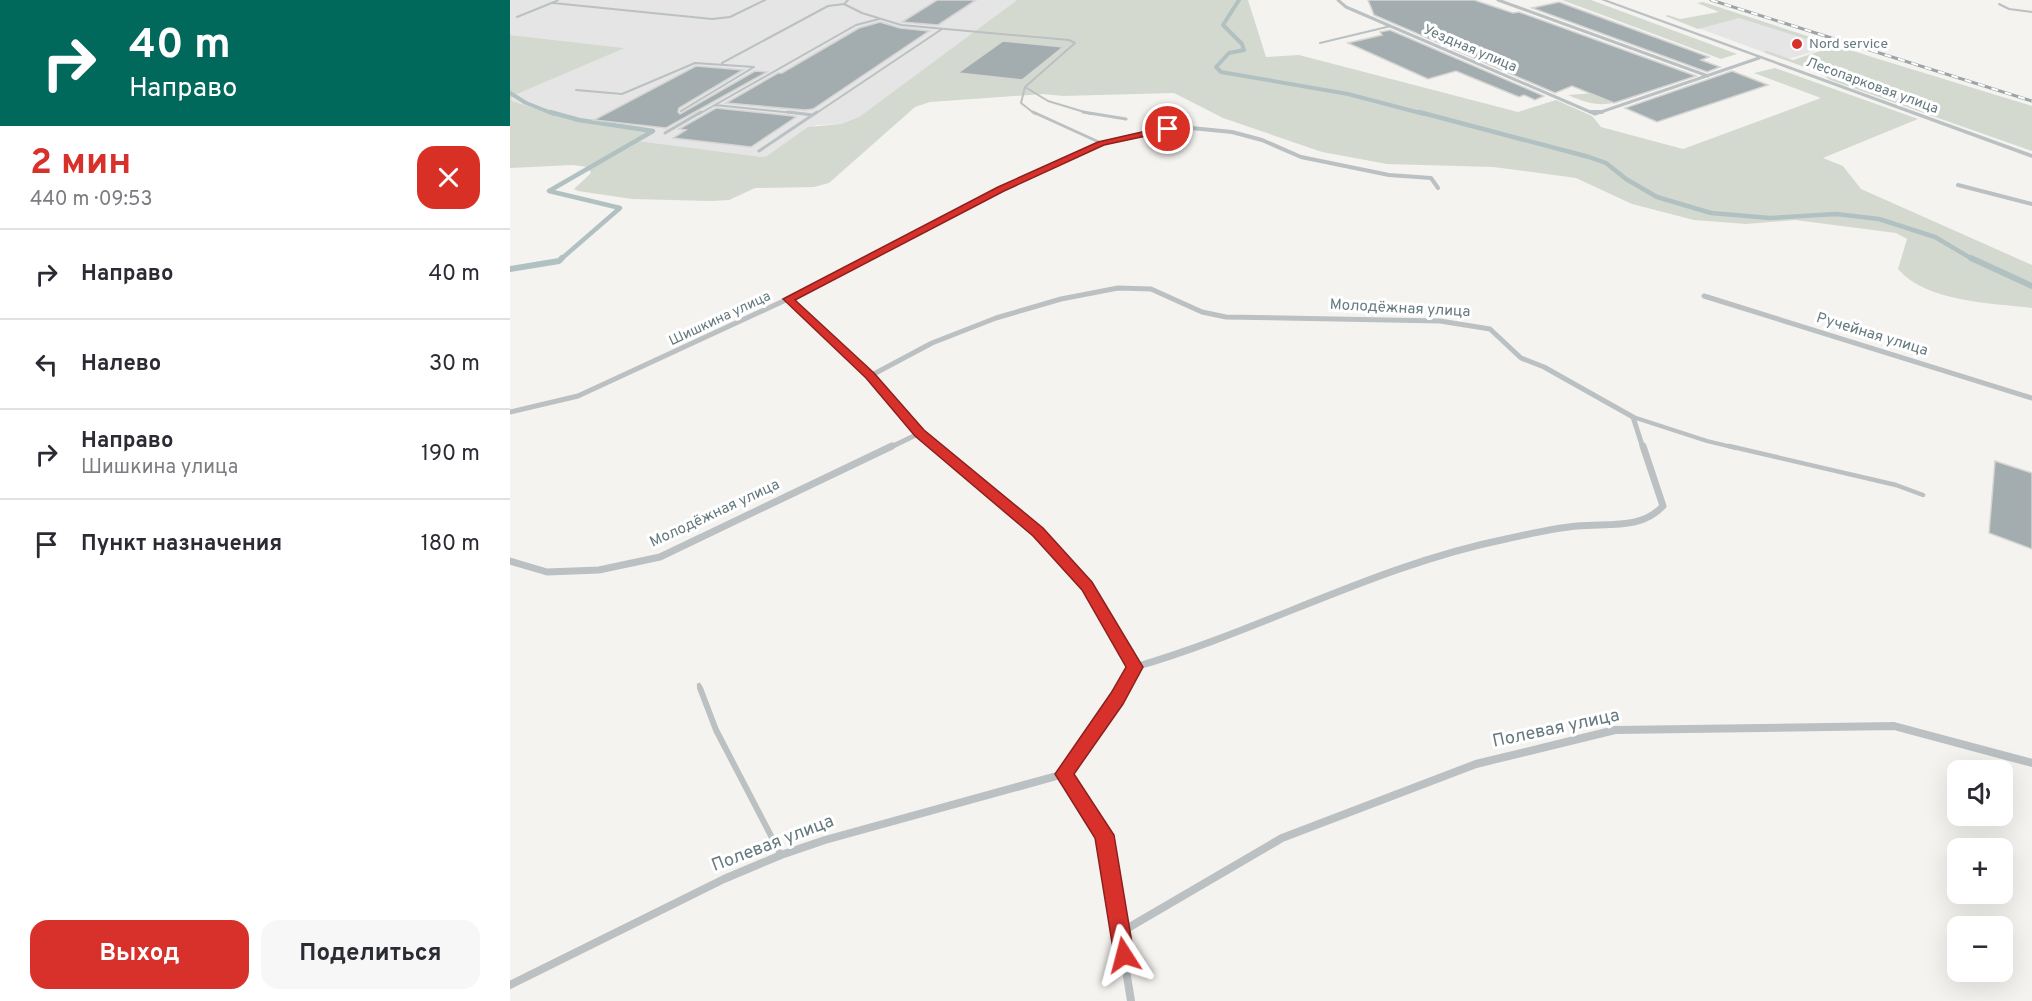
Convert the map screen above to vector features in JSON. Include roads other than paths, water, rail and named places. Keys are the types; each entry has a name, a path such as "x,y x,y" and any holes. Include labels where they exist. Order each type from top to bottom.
{"street":[{"name":"Уездная улица","path":"1338,0 1346,7 1595,114 1708,76"},
{"path":"1498,0 1708,76 1759,58"},
{"name":"Лесопарковая улица","path":"1603,0 2032,156"},
{"name":"Шишкина улица","path":"510,412 578,396 788,299 1001,189 1101,143 1168,129 1191,128 1232,132 1262,140 1301,157 1389,175 1431,178 1438,188"},
{"path":"1958,185 2032,204"},
{"name":"Молодёжная улица","path":"870,375 932,343 996,318 1062,299 1118,288 1150,289 1202,312 1226,317 1440,321 1490,329 1521,358 1544,367 1633,417"},
{"name":"Ручейная улица","path":"1704,296 2032,398"},
{"path":"788,299 870,375 920,433 1038,532 1087,586 1135,667"},
{"path":"1131,1001 1104,835 1064,774 1117,699 1135,667 1180,654 1430,558 1576,526 1632,523 1653,517 1663,506 1633,417"},
{"name":"Молодёжная улица","path":"510,561 547,572 599,570 660,557 920,433"},
{"name":"Полевая улица","path":"1120,932 1282,838 1476,764 1615,730 1894,726 2032,763"},
{"name":"Полевая улица","path":"510,986 724,879 781,855 825,840 1064,774"}],"lane":[{"path":"557,0 553,3 712,19 730,16 765,0"},
{"path":"517,17 557,0"},
{"path":"722,63 828,6 848,0"},
{"path":"844,3 848,8 886,23 901,26 1069,39 1075,43 1025,87 1021,103 1035,114 1101,143"},
{"path":"1999,4 2009,9 2032,12"},
{"path":"665,133 856,24 880,19"},
{"path":"1320,43 1391,26"},
{"path":"759,151 942,29"},
{"path":"576,90 606,95 622,94 695,63 722,63 754,67 681,111"},
{"path":"1025,87 1042,98 1084,114 1126,119"},
{"path":"715,105 813,115"},
{"path":"1633,417 1707,441 1896,485 1923,495"},
{"path":"699,685 716,730 781,855"}],"waterway":[{"path":"1239,0 1223,25 1242,44 1244,50 1229,53 1216,67 1221,72 1348,94 1424,114"},
{"path":"510,93 526,103 554,114"},
{"path":"550,112 579,120 653,131 549,191 620,208 560,260"},
{"path":"1419,112 1589,157 1606,163 1626,179 1657,197 1711,213 1770,218 1836,214 1879,219 1935,237 1974,260"},
{"path":"1971,258 2032,286"},
{"path":"510,269 560,260"}],"railway":[{"path":"1711,0 2032,101"}],"place":[{"name":"Nord service","path":"1797,44"}]}
